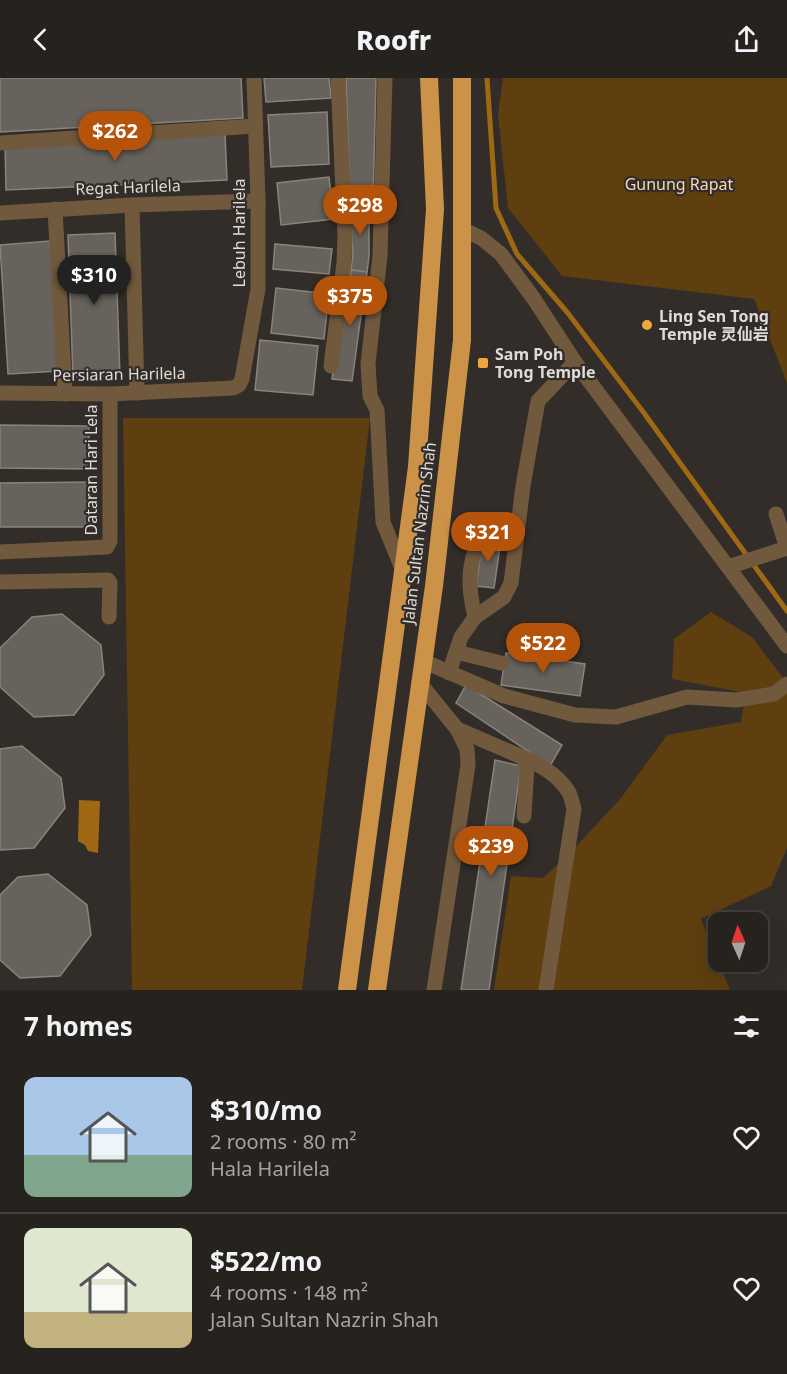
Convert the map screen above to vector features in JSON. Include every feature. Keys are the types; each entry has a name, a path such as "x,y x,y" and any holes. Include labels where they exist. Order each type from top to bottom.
{"highway":[{"name":"Jalan Sultan Nazrin Shah","path":"347,990 417,467 435,209 429,78"},
{"name":"Jalan Sultan Nazrin Shah","path":"377,990 434,586 462,340 462,78"}],"street":[{"name":"Lebuh Harilela","path":"239,385 242,380 258,289 254,78"},
{"path":"331,366 344,263 345,237 338,78"},
{"path":"385,78 380,256 368,382 370,396 378,410 383,522 403,571"},
{"path":"0,143 255,126"},
{"name":"Regat Harilela","path":"0,213 132,205 258,201"},
{"path":"132,205 137,393"},
{"path":"55,209 65,394"},
{"path":"462,229 482,238 501,254 575,362 734,566 787,646"},
{"path":"449,673 461,637 475,617 504,597 511,583 523,486 538,401 575,362"},
{"name":"Persiaran Harilela","path":"0,393 110,394 233,388 239,385"},
{"name":"Dataran Hari Lela","path":"0,552 107,547 110,541 110,394"},
{"path":"734,566 787,548 776,514"},
{"path":"475,617 469,593 472,557 482,529"},
{"path":"0,582 108,580 110,583 109,617"},
{"path":"456,652 501,663"},
{"path":"423,661 504,696 575,715 616,717 687,697 736,700 774,694 787,684"},
{"path":"419,682 457,729 467,749 468,765 434,990"},
{"path":"457,729 538,763 569,791 574,809 546,990"},
{"path":"522,758 527,767 524,816"}],"green space":[{"name":"Gunung Rapat","path":"503,78 787,78 787,383 754,299 562,276 508,208 498,115"},
{"path":"123,418 370,418 302,990 132,990"},
{"path":"711,612 752,637 787,683 787,848 771,886 716,912 708,912 708,916 701,919 708,936 708,972 723,972 730,990 494,990 511,876 543,878 571,852 621,798 667,735 741,722 746,693 672,679 674,639"}],"shaded area":[{"path":"79,800 100,801 98,853 88,851 85,845 78,841"}],"building":[{"path":"0,78 241,78 243,118 0,132"},
{"path":"264,78 329,78 331,98 266,102"},
{"path":"346,78 376,78 373,203 350,205"},
{"path":"327,112 329,164 271,167 268,115"},
{"path":"225,134 227,180 6,190 5,143"},
{"path":"329,177 334,219 281,225 277,183"},
{"path":"369,203 367,272 351,270 353,255 350,205"},
{"path":"115,233 120,376 73,378 68,235"},
{"path":"50,241 59,371 8,374 0,245"},
{"path":"275,244 332,249 329,274 273,269"},
{"path":"351,270 367,272 352,381 332,379 344,289 349,290"},
{"path":"276,288 329,294 324,339 271,333"},
{"path":"260,340 318,346 313,395 255,390"},
{"path":"0,425 89,426 89,469 0,468"},
{"path":"94,482 95,527 0,527 0,483"},
{"path":"483,537 501,540 494,588 476,586"},
{"path":"62,614 101,645 104,675 74,715 34,717 0,687 0,648 32,617"},
{"path":"506,653 585,664 580,696 501,685"},
{"path":"466,685 562,745 550,766 456,703"},
{"path":"22,746 61,778 65,808 34,848 0,850 0,749"},
{"path":"495,760 521,766 489,990 461,990"},
{"path":"48,874 87,905 91,935 60,976 20,978 0,960 0,895 18,877"}],"waterway":[{"path":"487,78 496,208 517,254 567,312 644,413 787,611"}],"place":[{"name":"Ling Sen Tong Temple 灵仙岩","path":"647,325"},
{"name":"Sam Poh Tong Temple","path":"483,363"}]}
